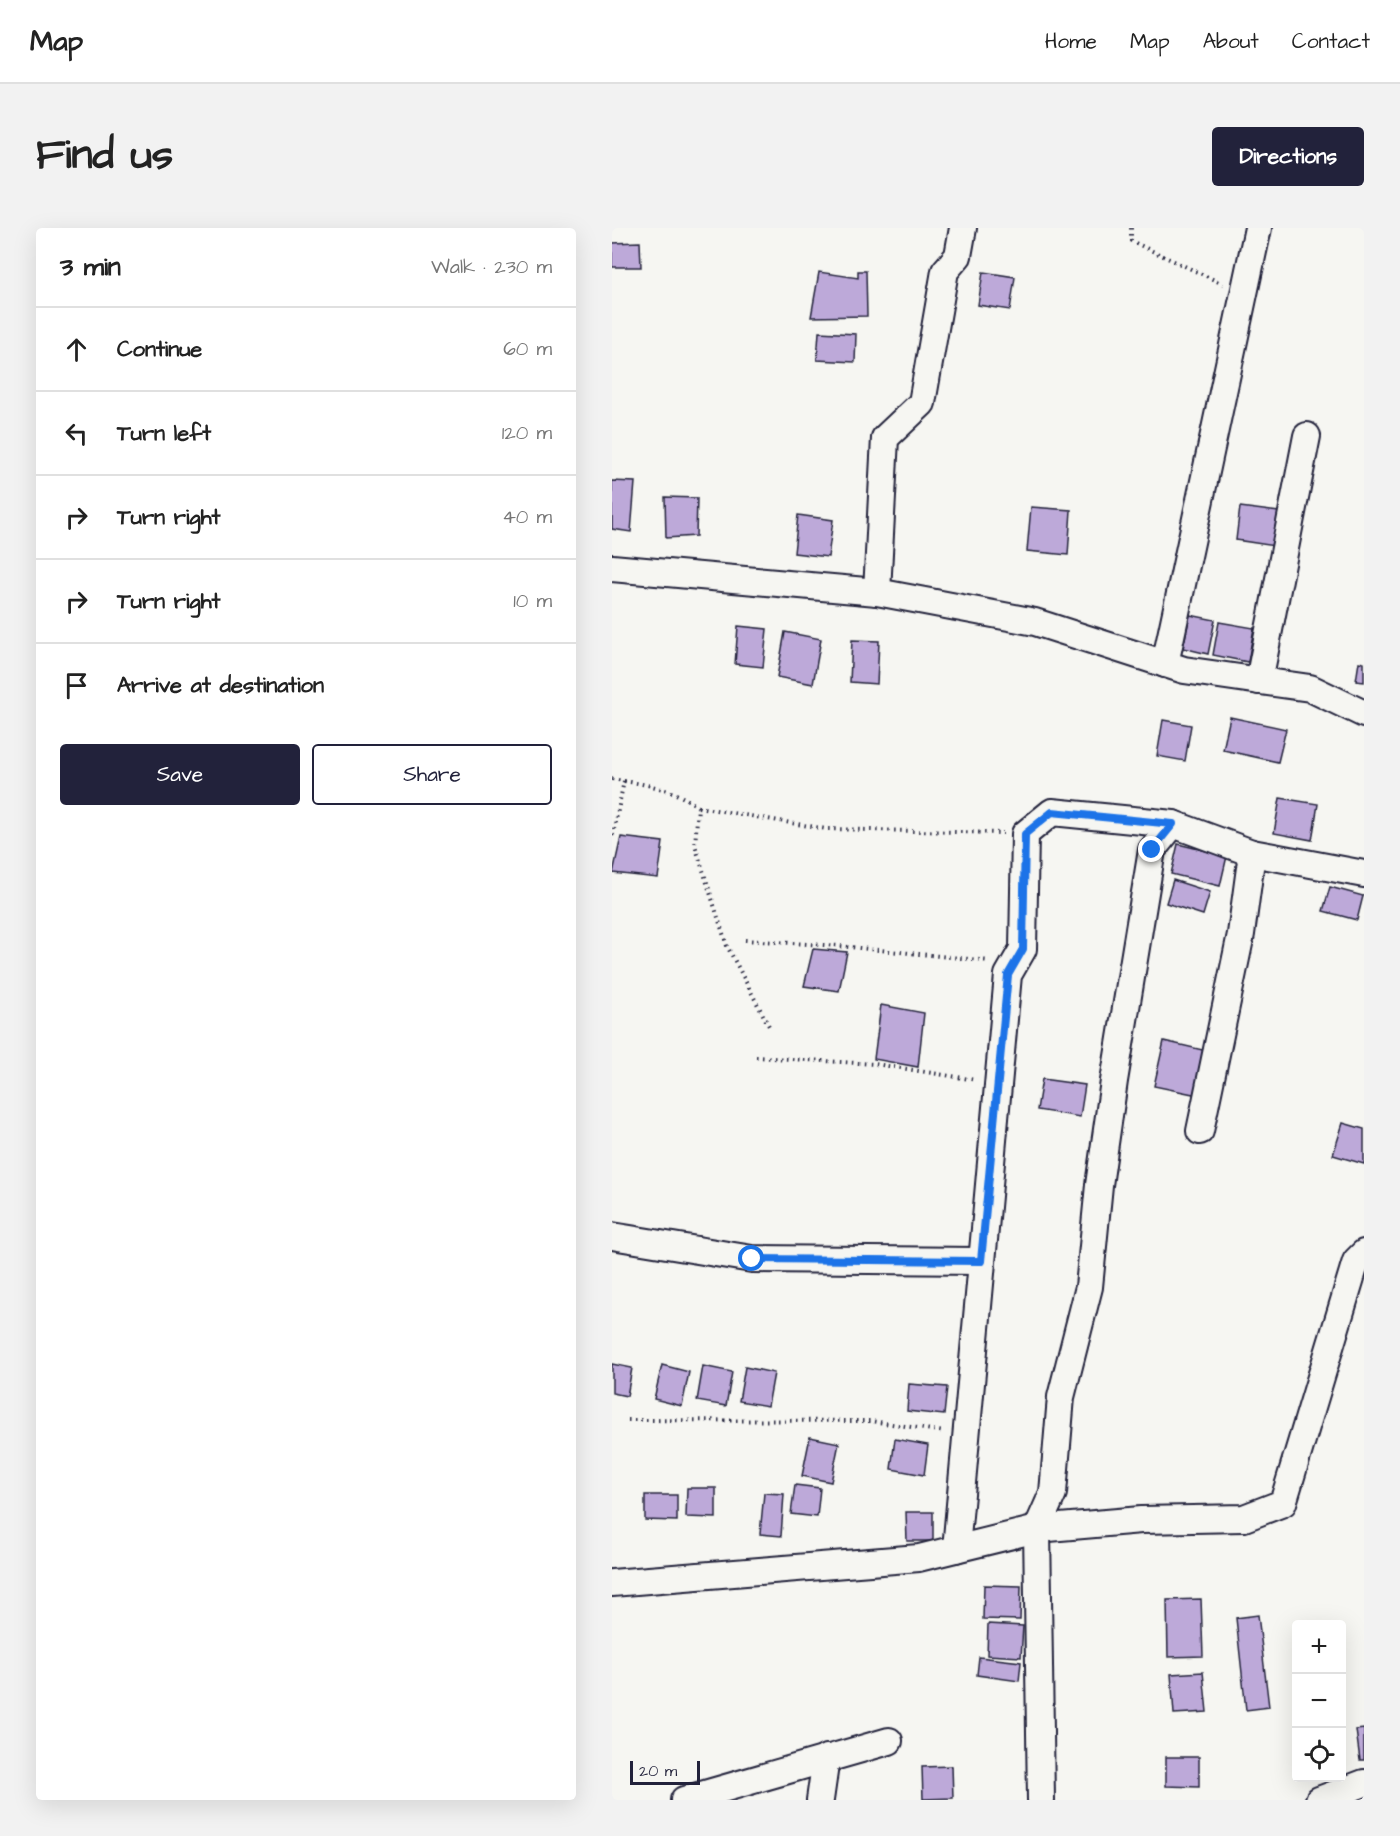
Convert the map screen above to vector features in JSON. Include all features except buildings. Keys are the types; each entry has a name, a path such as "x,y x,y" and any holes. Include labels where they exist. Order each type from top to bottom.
{"street":[{"path":"877,592 885,438 922,403 945,271 958,256 963,228"},
{"path":"1165,664 1258,228"},
{"path":"1259,681 1306,436"},
{"path":"612,568 877,592 1035,622 1184,670 1310,688 1364,714"},
{"path":"956,1548 1008,975 1023,949 1025,834 1052,812 1173,824 1252,853 1364,874"},
{"path":"1041,1800 1037,1529 1053,1493 1061,1396 1089,1287 1109,1116 1152,850 1173,824"},
{"path":"1200,1131 1241,934 1252,853"},
{"path":"612,1236 752,1259 981,1261"},
{"path":"612,1583 919,1558 1037,1529 1142,1520 1244,1518 1282,1503 1356,1261 1364,1253"},
{"path":"684,1800 889,1742"},
{"path":"820,1800 826,1758"},
{"path":"1319,1800 1364,1783"}],"path":[{"path":"1131,228 1131,241 1245,295"},
{"path":"612,779 657,786 687,799 698,807 826,829 1025,834"},
{"path":"612,839 624,781"},
{"path":"698,807 695,845 727,946 770,1028"},
{"path":"745,940 839,946 1014,964"},
{"path":"756,1056 874,1064 998,1084"},
{"path":"628,1420 871,1421 966,1436"}],"route":[{"path":"752,1259 981,1261 1008,975 1023,949 1025,834 1052,812 1173,824 1152,850"}]}
